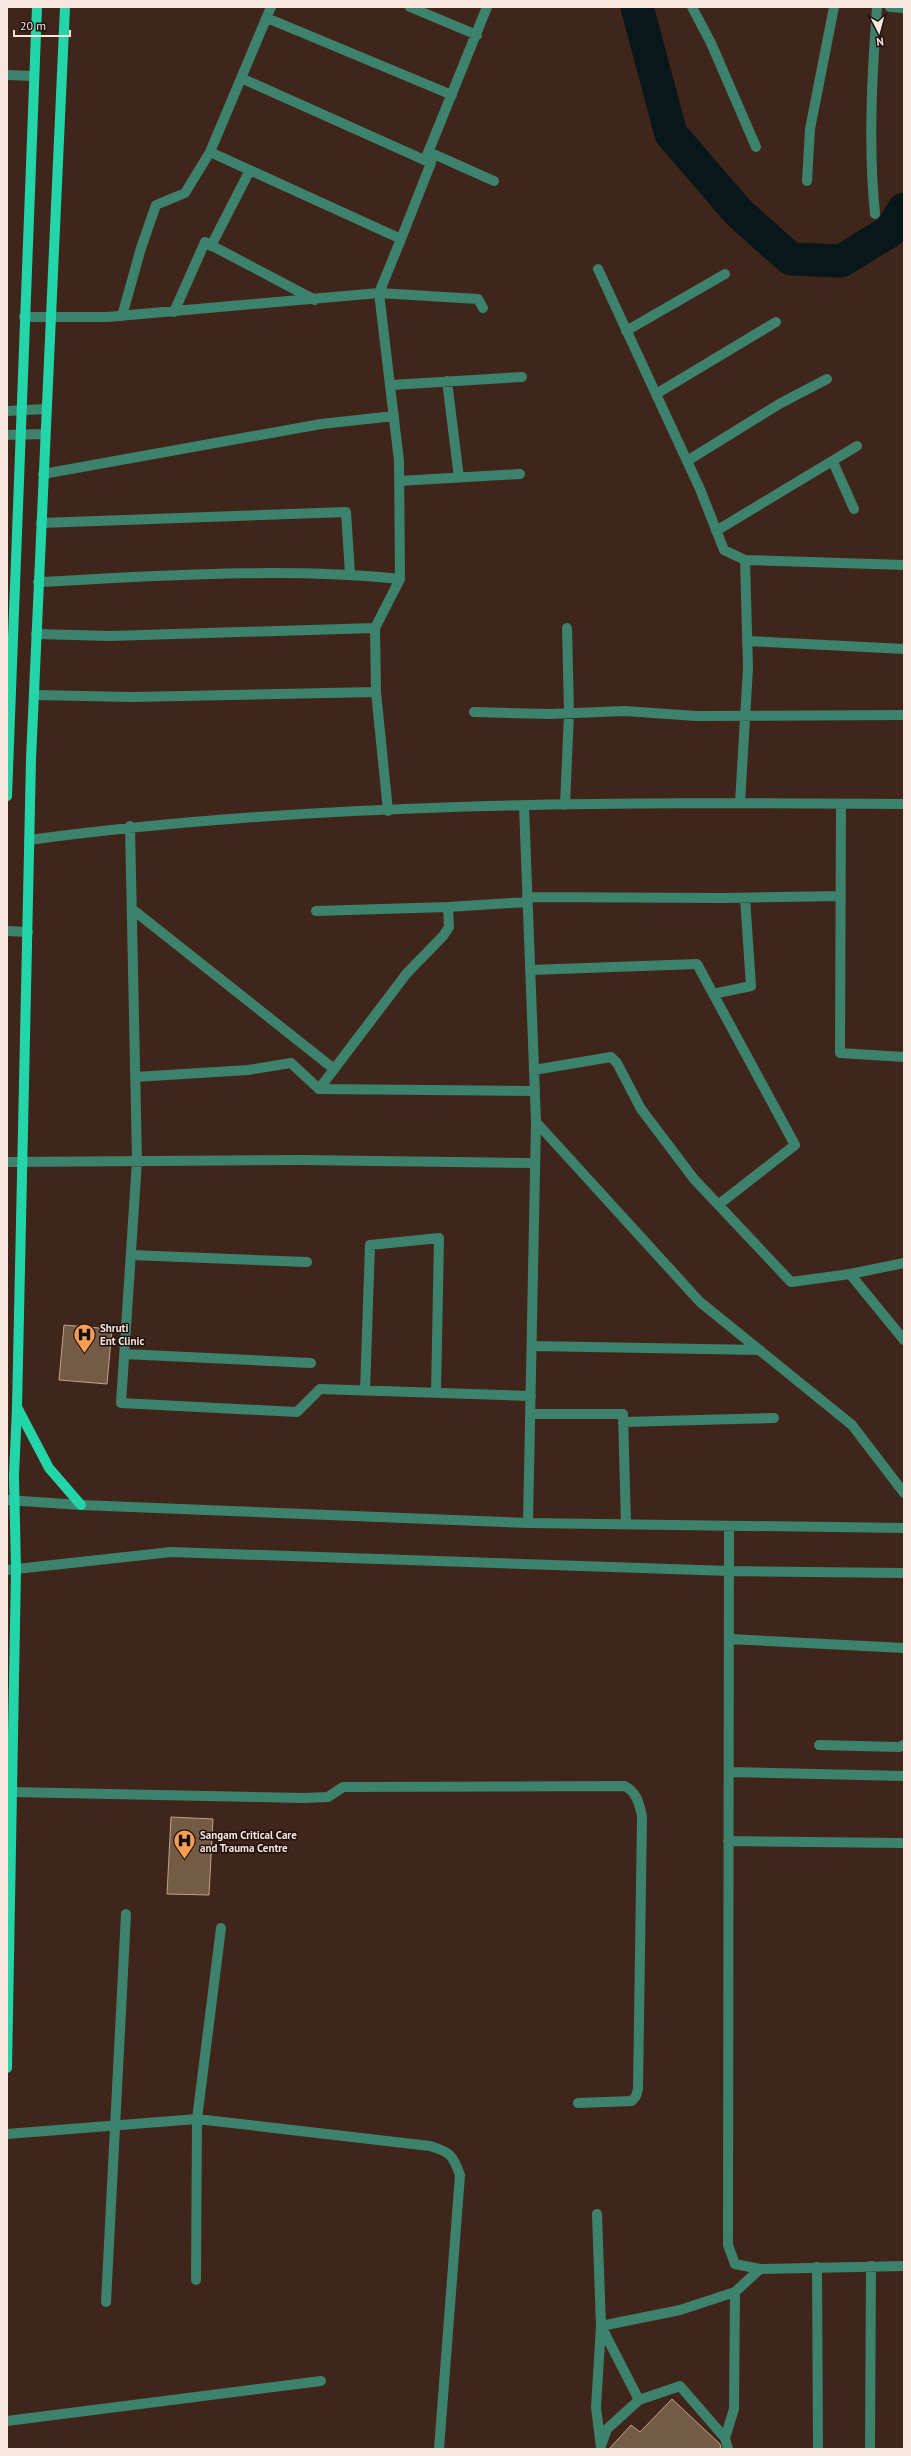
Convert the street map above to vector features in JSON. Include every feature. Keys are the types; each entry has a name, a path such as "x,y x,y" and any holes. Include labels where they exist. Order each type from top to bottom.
{"main road":[{"path":"7,796 22,410 24,317 37,7"},
{"path":"7,2068 12,1792 11,1500 17,1407 36,634 44,434 65,7"},
{"path":"17,1407 49,1468 81,1505"}],"street":[{"path":"122,316 141,248 156,205 185,193 210,152 271,7"},
{"path":"410,7 477,35"},
{"path":"427,156 487,7"},
{"path":"692,7 711,43 756,148"},
{"path":"807,181 810,129 834,7"},
{"path":"875,214 872,177 872,80 877,7"},
{"path":"890,7 904,8"},
{"path":"267,18 452,95"},
{"path":"7,75 34,76"},
{"path":"241,78 427,156 462,165 494,181"},
{"path":"210,152 401,239"},
{"path":"388,811 376,692 375,628 400,579 399,481 391,384 379,293 432,163 427,156"},
{"path":"211,246 250,170"},
{"path":"174,312 205,242 315,300"},
{"path":"598,270 656,394 724,550 745,560 904,565"},
{"path":"626,331 725,274"},
{"path":"24,317 122,316 315,300 379,293 478,299 483,308"},
{"path":"656,394 776,322"},
{"path":"391,384 522,377"},
{"path":"686,461 781,403 827,379"},
{"path":"448,381 459,478"},
{"path":"7,411 46,409"},
{"path":"43,474 321,424 394,416"},
{"path":"7,435 44,434"},
{"path":"716,531 833,462 857,446"},
{"path":"833,462 854,509"},
{"path":"399,481 520,474"},
{"path":"41,523 346,512 350,574"},
{"path":"740,803 745,717 747,641 745,560"},
{"path":"38,582 172,575 350,574 400,579"},
{"path":"36,634 110,636 375,628"},
{"path":"565,805 569,713 566,628"},
{"path":"747,641 904,649"},
{"path":"34,695 133,697 376,692"},
{"path":"474,712 569,713 625,711 745,717 904,715"},
{"path":"30,840 130,826 388,811 565,805 740,803 904,804"},
{"path":"840,804 840,1053 904,1056"},
{"path":"524,806 536,1122 528,1524"},
{"path":"130,826 137,1161 121,1403 297,1412 320,1389 531,1396"},
{"path":"316,911 448,907 527,900 841,896"},
{"path":"713,994 751,986 745,898"},
{"path":"319,1089 406,974 443,936 450,926 448,907"},
{"path":"132,909 334,1068"},
{"path":"7,931 28,932"},
{"path":"530,970 697,964 795,1145 718,1204"},
{"path":"534,1070 611,1057 617,1063 641,1109 694,1179 791,1282 850,1274 904,1263"},
{"path":"135,1077 248,1070 291,1064 319,1089 535,1091"},
{"path":"536,1122 700,1302 852,1425 904,1493"},
{"path":"7,1162 302,1160 535,1163"},
{"path":"365,1391 370,1245 439,1238 436,1393"},
{"path":"131,1255 307,1262"},
{"path":"850,1274 904,1340"},
{"path":"532,1346 760,1350"},
{"path":"124,1354 311,1363"},
{"path":"530,1414 623,1414 626,1525"},
{"path":"623,1422 774,1418"},
{"path":"11,1500 81,1505 528,1524 904,1528"},
{"path":"729,1526 728,2245 735,2264 760,2268 904,2266"},
{"path":"12,1570 171,1552 729,1571 904,1573"},
{"path":"729,1639 904,1648"},
{"path":"820,1745 899,1747 904,1745"},
{"path":"729,1772 904,1776"},
{"path":"12,1792 304,1798 328,1797 343,1788 625,1786 634,1791 638,1799 642,1816 638,2089 636,2096 632,2101 578,2103"},
{"path":"728,1841 904,1843"},
{"path":"106,2302 126,1914"},
{"path":"196,2280 197,2118 221,1928"},
{"path":"7,2134 197,2118 430,2146 445,2151 454,2158 460,2175 439,2449"},
{"path":"597,2214 601,2326 596,2407 601,2448"},
{"path":"870,2449 871,2266"},
{"path":"817,2267 818,2449"},
{"path":"601,2326 680,2310 735,2292 760,2268"},
{"path":"725,2438 734,2409 735,2292"},
{"path":"601,2326 640,2400"},
{"path":"7,2421 321,2381"},
{"path":"601,2448 607,2429 640,2400 680,2386 725,2438 728,2449"}],"building":[{"path":"64,1325 112,1329 107,1384 59,1380"},
{"path":"171,1817 213,1819 209,1895 167,1894"},
{"path":"672,2399 720,2444 721,2449 609,2449 631,2425 640,2432"}],"waterway":[{"path":"637,7 671,134 739,213 791,259 841,261 890,231 904,209"}],"place":[{"name":"Shruti Ent Clinic","path":"84,1354"},
{"name":"Sangam Critical Care and Trauma Centre","path":"184,1860"}]}
